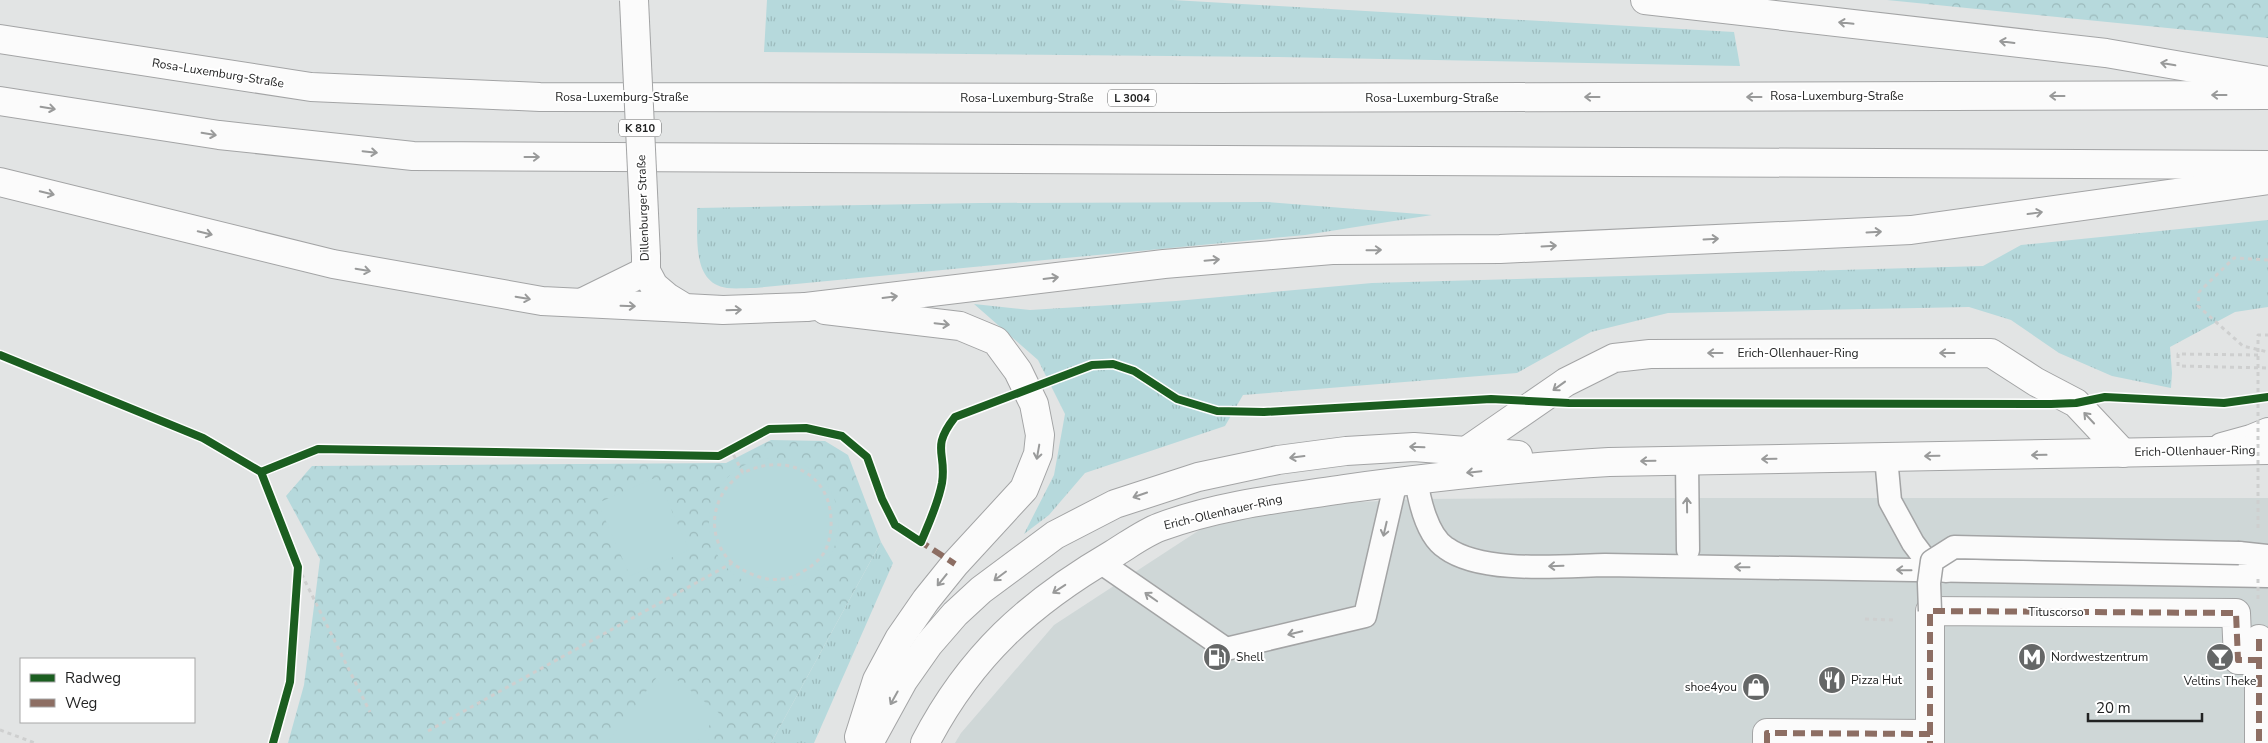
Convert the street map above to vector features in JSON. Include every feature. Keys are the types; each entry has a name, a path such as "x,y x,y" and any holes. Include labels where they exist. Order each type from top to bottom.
{"main road":[{"name":"Dillenburger Straße","path":"634,0 646,263 654,286 667,298 685,308"},
{"path":"1644,0 2106,54 2268,81"},
{"name":"Rosa-Luxemburg-Straße","path":"0,39 311,87 540,97 1248,98 2268,95"},
{"path":"0,101 219,135 413,156 2268,164"},
{"path":"0,182 332,264 542,301 723,310 806,307 1164,264 1332,250 1500,249 1911,230 2268,180"},
{"path":"579,304 646,263"},
{"path":"806,307 960,326 996,341 1018,371 1034,404 1040,435 1038,454 1024,489 955,564 926,600 899,639 877,680 857,743"},
{"name":"Erich-Ollenhauer-Ring","path":"1466,451 1566,382 1614,358 1650,354 1991,353 2036,382 2076,403 2123,453"},
{"path":"2207,450 2251,439 2268,432"},
{"name":"Erich-Ollenhauer-Ring","path":"869,743 903,681 929,644 955,614 981,590 1030,553 1055,536 1115,504 1189,480 1278,460 1346,451 1414,447 1610,462"},
{"name":"Erich-Ollenhauer-Ring","path":"926,743 960,685 991,646 1050,594 1159,527 1268,500 1406,480 1521,467 1610,462 2268,450"},
{"path":"1767,738 1930,738 1930,611"},
{"name":"Tituscorso","path":"1930,611 2236,613 2238,660 2259,649 2260,743"}],"lane":[{"path":"1886,457 1890,501 1913,543 1925,559 1943,570 1967,578 2215,578 2265,569"},
{"path":"1686,460 1688,550"},
{"path":"1406,480 1419,499 1430,528 1445,548 1480,562 1498,566 1605,565 2220,575 2265,569"},
{"path":"1100,562 1226,649 1365,616 1406,480"},
{"path":"1930,611 1929,583 1932,561 1954,548 2239,553 2265,569"}],"path":[{"path":"2268,260 2234,258 2200,292 2198,306 2243,346 2268,352"},
{"path":"2258,531 2258,335 2268,335"},
{"path":"2258,355 2178,354 2178,366 2268,368"},
{"path":"731,450 743,473"},
{"path":"778,463 799,469 817,480 826,497 831,516 830,539 821,558 790,579 766,580 742,570 732,563 718,547 714,519 723,492 733,479 743,473 758,465 778,463"},
{"path":"428,731 732,563"},
{"path":"298,567 370,712"},
{"path":"2258,599 2265,569"},
{"path":"0,730 35,743"}],"shaded area":[{"name":"Nordwestzentrum","path":"2268,498 2268,743 955,743 961,733 1054,625 1201,529 1304,505 1419,499"}],"green space":[{"path":"767,0 1173,0 1734,32 1740,66 1278,57 764,52"},
{"path":"1887,0 2268,0 2268,38"},
{"path":"1268,202 1432,215 1305,235 755,288 727,288 715,284 707,277 702,268 697,244 697,208 980,203"},
{"path":"2268,220 2268,307 2235,312 2170,347 2171,388 2112,376 2059,353 2011,320 1969,307 1668,313 1591,332 1517,373 1243,395 1225,426 1085,473 1049,515 1024,534 1054,475 1065,414 1038,360 974,304 1030,310 1176,301 1372,283 1983,266 2021,245"},
{"path":"771,440 825,441 848,455 881,542 771,743 288,743 304,685 320,559 286,496 312,466 726,463"},
{"path":"774,458 787,459 799,463 820,477 834,498 838,510 838,536 834,548 820,569 799,583 787,587 774,588 761,587 749,583 728,569 714,548 710,536 709,523 710,510 714,498 728,477 749,463 761,459"},
{"path":"657,477 689,550 630,576 598,503"},
{"path":"881,542 893,563 814,743 771,743"},
{"path":"663,669 719,713 696,743 607,743"}],"marked path":[{"path":"918,540 955,564"},
{"path":"1930,734 1930,611 2236,613 2238,660 2259,660"},
{"path":"2259,639 2259,743"},
{"path":"1767,743 1767,733 1930,734 1930,743"}],"cycle path":[{"path":"0,355 203,438 261,472 298,567 290,682 273,743"},
{"path":"261,472 318,449 719,456 769,429 806,428 842,436 867,457 882,499 895,525 921,542 936,506 942,483 941,444 943,436 955,417 1092,365 1113,364 1134,371 1177,399 1217,411 1264,412 1491,399 1569,403 2051,404 2076,403 2105,397 2224,403 2268,397"}],"place":[{"name":"Shell","path":"1217,657"},
{"name":"Nordwestzentrum","path":"2032,657"},
{"name":"Veltins Theke","path":"2220,657"},
{"name":"Pizza Hut","path":"1832,680"},
{"name":"shoe4you","path":"1756,687"}]}
